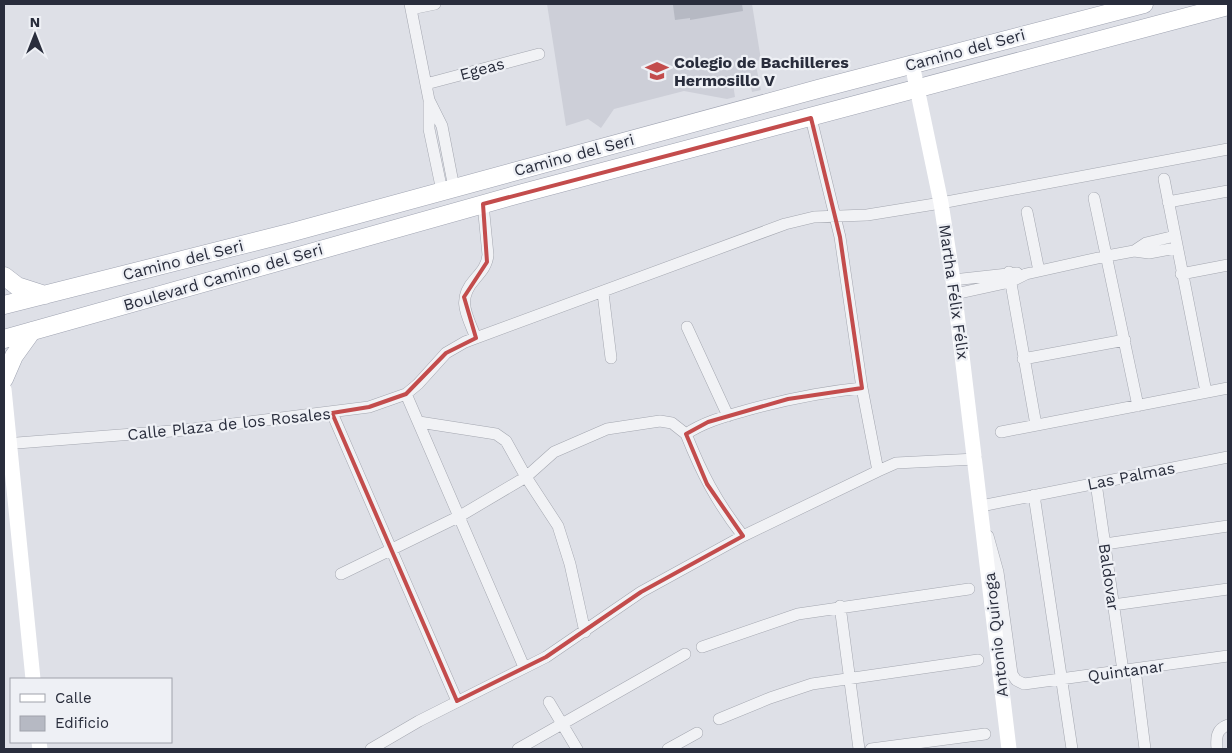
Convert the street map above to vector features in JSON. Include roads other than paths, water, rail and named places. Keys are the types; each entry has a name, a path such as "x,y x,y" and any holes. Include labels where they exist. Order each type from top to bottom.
{"main road":[{"name":"Camino del Seri","path":"4,306 293,232 912,64 1144,4"},
{"name":"Camino del Seri","path":"443,215 1228,6"},
{"name":"Boulevard Camino del Seri","path":"4,339 443,215"},
{"path":"196,284 192,276 195,266 204,261 268,245 293,232"},
{"path":"4,276 17,286 48,295"},
{"path":"4,379 14,356 32,331"}],"street":[{"path":"435,4 411,6 429,100 429,129 448,190"},
{"name":"Egeas","path":"426,84 539,54"},
{"name":"Martha Félix Félix","path":"912,64 941,203 954,287 983,521"},
{"path":"429,100 442,126 448,190"},
{"path":"811,118 844,256 862,388 878,471"},
{"path":"429,129 442,126"},
{"name":"Calle Plaza de los Rosales","path":"6,444 185,430 369,407 406,394 454,347 785,224 814,218 867,215 941,203 1228,149"},
{"path":"1164,180 1206,392"},
{"path":"1168,202 1228,191"},
{"path":"1094,198 1138,406"},
{"path":"476,338 465,308 464,297 468,286 487,262 488,255 482,204"},
{"path":"1027,212 1039,271"},
{"path":"1134,251 1146,243 1174,236"},
{"path":"954,287 1134,251 1149,253 1176,248"},
{"path":"1182,274 1228,265"},
{"path":"1010,277 1036,425"},
{"path":"603,292 611,358"},
{"path":"687,326 728,416"},
{"path":"1023,358 1125,340"},
{"path":"686,434 702,424 811,394 862,388"},
{"path":"1001,432 1228,388"},
{"path":"4,389 6,444 33,678"},
{"path":"406,394 524,667"},
{"path":"332,412 457,701"},
{"path":"341,574 391,552 460,516 526,477 554,452 571,443 607,429 660,421 672,422 686,434 711,490 742,536"},
{"path":"419,422 496,434 506,440 526,477 558,526 570,564 585,632"},
{"name":"Las Palmas","path":"981,506 1228,457"},
{"path":"371,749 457,701 546,657 641,592 742,536 896,463 976,459"},
{"name":"Baldovar","path":"1096,483 1123,671"},
{"path":"1034,495 1072,749"},
{"name":"Quintanar","path":"983,521 998,572 1012,674 1016,680 1024,684 1062,680 1228,656"},
{"name":"Antonio Quiroga","path":"983,521 1009,749"},
{"path":"1105,544 1228,526"},
{"path":"702,647 798,614 840,606 969,589"},
{"path":"1113,606 1228,589"},
{"path":"840,606 859,749"},
{"path":"518,749 685,654"},
{"path":"719,719 770,698 812,684 849,677 978,660"},
{"path":"1135,669 1145,749"},
{"path":"550,702 577,749"},
{"path":"1217,749 1216,735 1222,728 1228,725"},
{"path":"668,749 697,733"},
{"path":"871,749 985,734"}],"place":[{"name":"Colegio de Bachilleres Hermosillo V","path":"657,71"}]}
